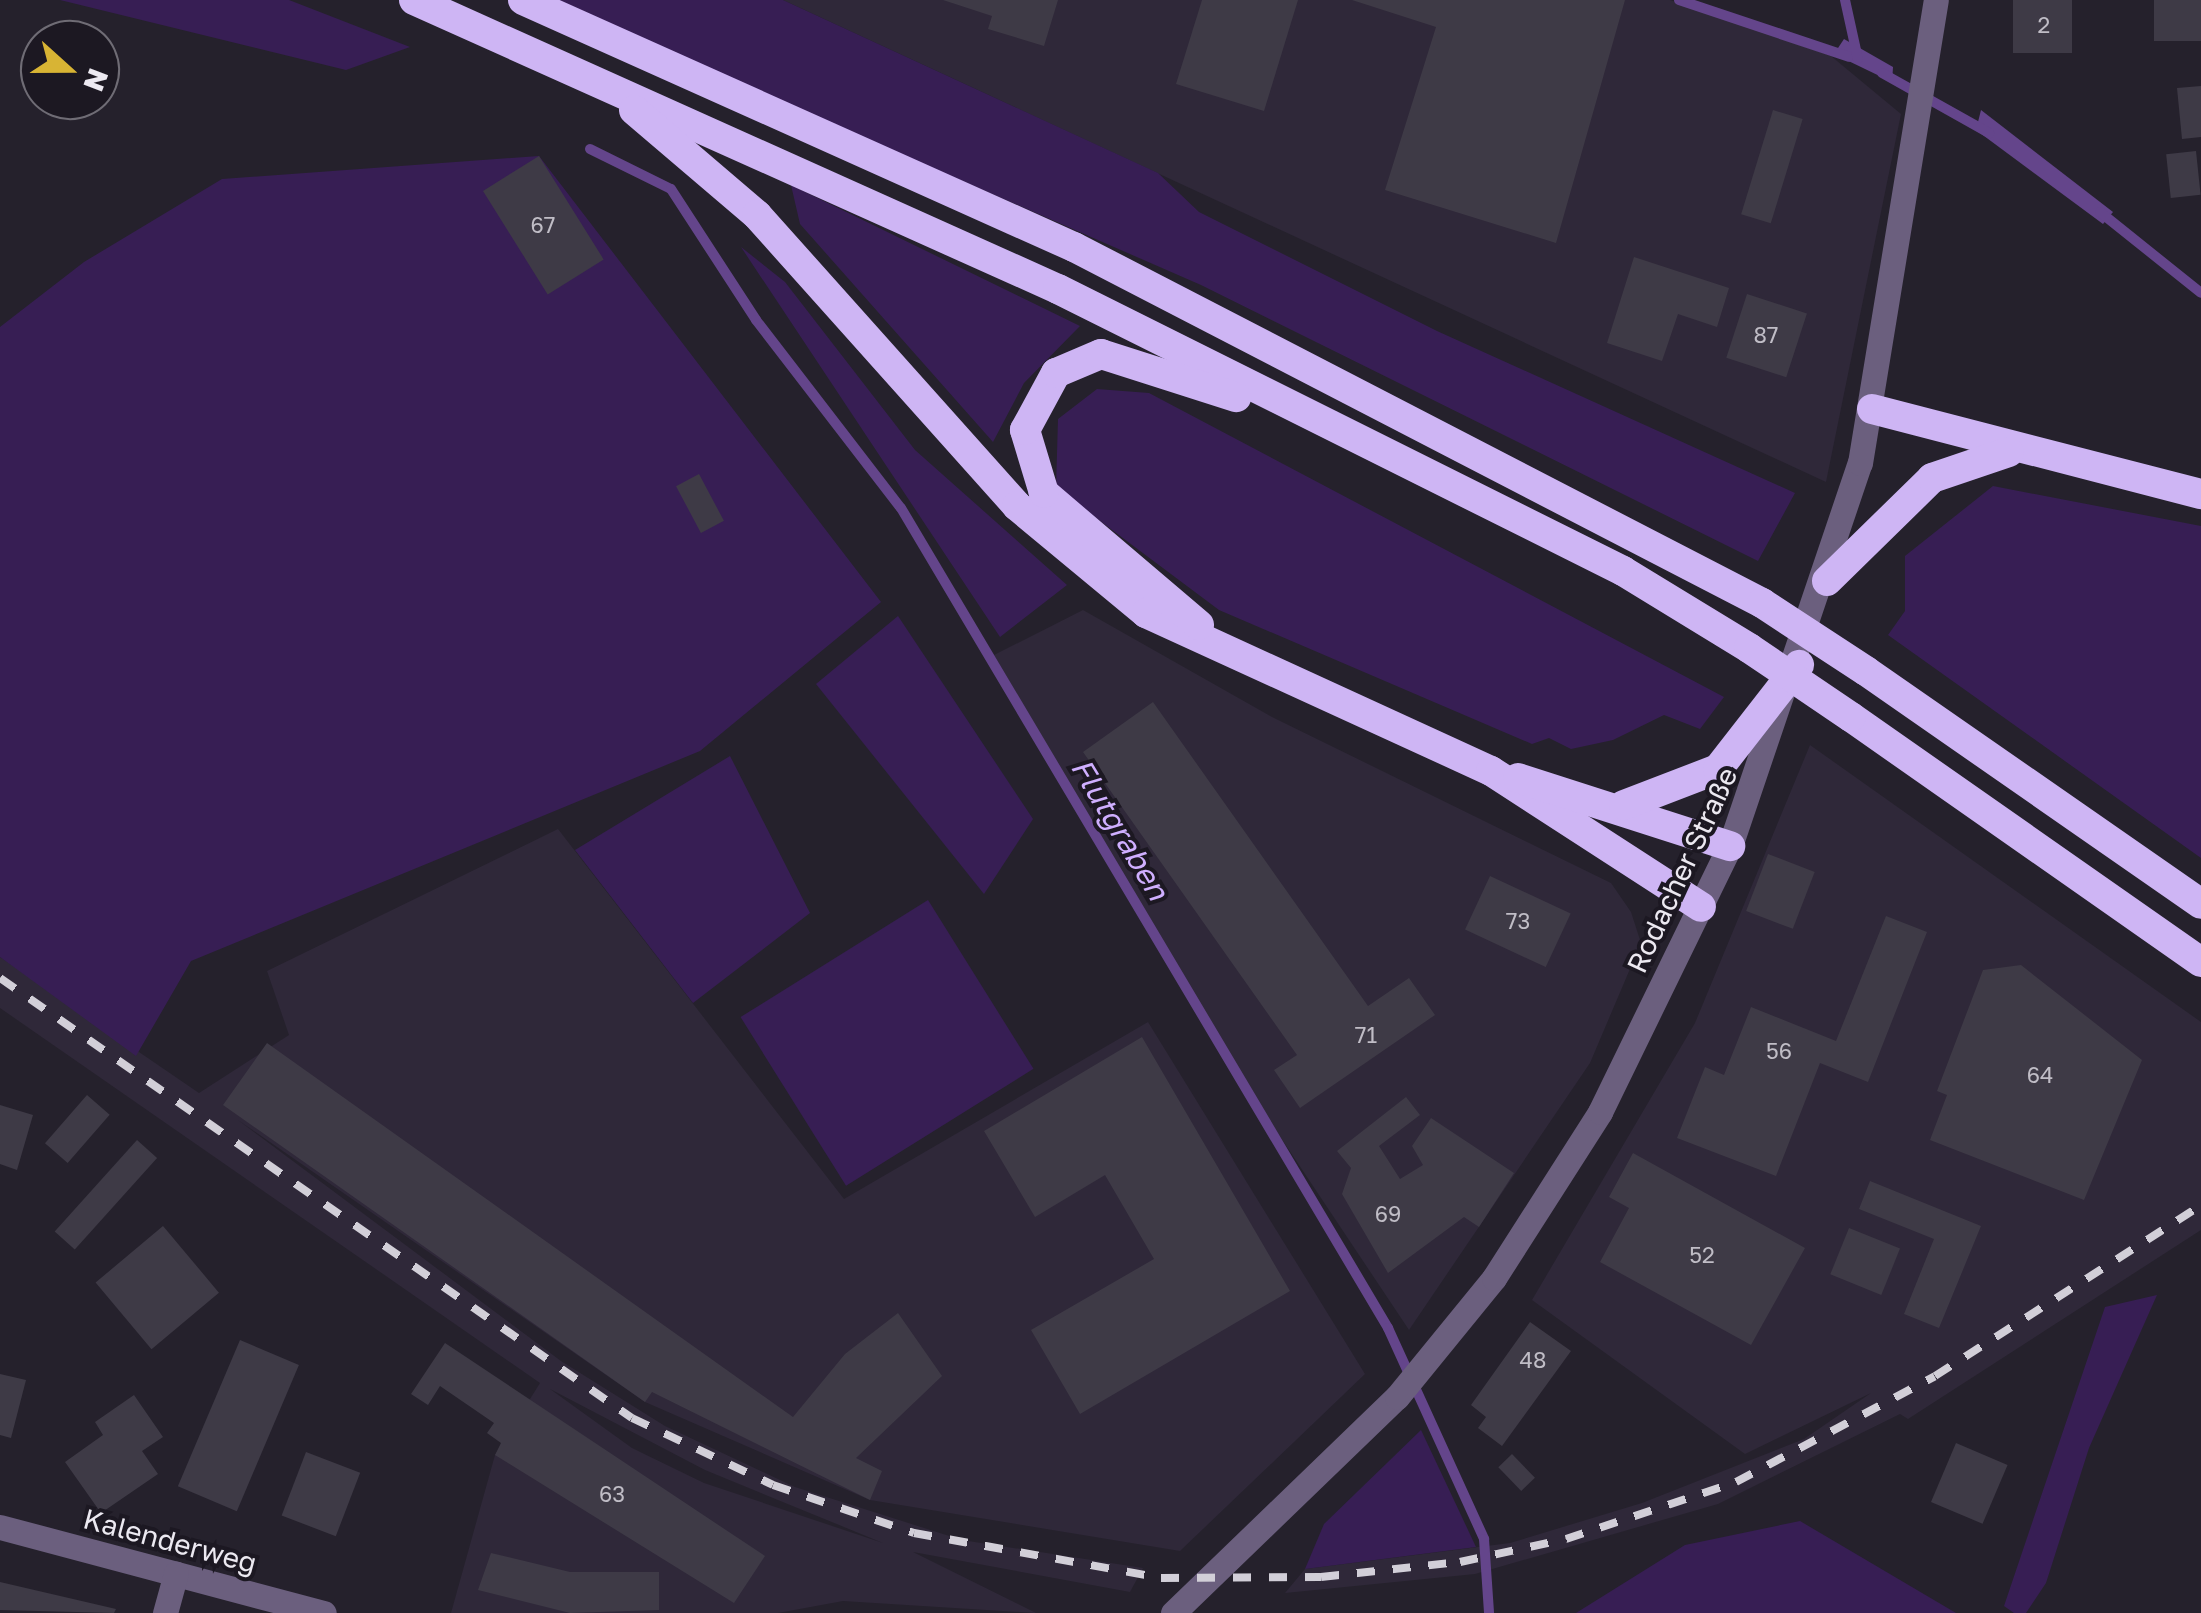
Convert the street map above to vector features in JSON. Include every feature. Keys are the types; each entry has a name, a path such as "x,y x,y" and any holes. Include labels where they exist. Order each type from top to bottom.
{"highway":[{"path":"414,0 1058,289 1623,571 1749,648 2201,962"},
{"path":"523,0 1074,247 1762,603 2201,904"},
{"path":"605,85 757,215 1076,560 1146,613 1491,770 1701,907"},
{"path":"1231,651 1044,493 1026,430 1056,373 1101,354 1128,356 1389,455"},
{"path":"1872,408 2017,451 2201,494"},
{"path":"1827,581 1932,478 2017,451"},
{"path":"1624,805 1718,769 1799,665"},
{"path":"1491,770 1624,805 1730,846"},
{"path":"2168,878 2201,892"}],"street":[{"name":"Rodacher Straße","path":"1173,1613 1427,1362 1582,1142 1730,846 1827,581 1872,408 1936,0"},
{"name":"Kalenderweg","path":"0,1527 324,1613"},
{"path":"165,1613 176,1573"}],"shaded area":[{"path":"60,0 289,0 410,47 346,70"},
{"path":"548,0 783,0 1158,173 1199,212 1437,331 1795,493 1758,561 1201,285"},
{"path":"783,0 1670,0 1831,56 1901,114 1826,482"},
{"path":"1844,39 1893,67 1892,82 1834,54"},
{"path":"1981,110 2113,212 2103,224 1976,130"},
{"path":"539,156 881,602 700,751 191,961 136,1056 0,957 0,327 84,262 222,179"},
{"path":"791,185 1080,326 1024,383 993,442 800,224"},
{"path":"741,247 785,282 915,450 1067,585 1000,637"},
{"path":"1097,389 1149,393 1724,697 1700,729 1664,715 1613,740 1571,749 1549,738 1532,744 1219,610 1056,488 1058,419"},
{"path":"1993,486 2201,526 2201,858 1888,635 1905,611 1905,556"},
{"path":"1083,610 1272,717 1611,883 1631,912 1641,943 1590,1063 1409,1330 1253,1096 994,655"},
{"path":"898,616 1033,819 984,894 816,684"},
{"path":"1810,745 2201,1022 2201,1230 1908,1419 1900,1414 1718,1504 1475,1574 1285,1593 1305,1569 1510,1543 1642,1503 1804,1439 1871,1393 1745,1454 1532,1300 1695,1023"},
{"path":"730,756 810,913 693,1003 575,850"},
{"path":"558,829 844,1199 1148,1022 1365,1374 1180,1551 870,1500 645,1402 238,1120 561,1361 665,1426 795,1487 962,1540 1143,1568 1130,1592 913,1552 1036,1613 843,1601 778,1613 451,1613 495,1455 540,1383 0,1008 0,957 199,1093 289,1035 267,971","holes":["550,1389 705,1470 883,1543 704,1483 632,1448"]},
{"path":"928,900 1033,1069 846,1186 741,1017"},
{"path":"2157,1295 2089,1448 2046,1583 2026,1613 2014,1613 2004,1606 2105,1307"},
{"path":"1421,1430 1476,1547 1305,1569 1324,1524"},
{"path":"1800,1521 1956,1613 1576,1613 1685,1545"}],"building":[{"path":"943,0 1058,0 1044,46 988,29 992,16"},
{"path":"1202,0 1298,0 1264,111 1176,84"},
{"path":"1352,0 1625,0 1556,243 1385,190 1436,27"},
{"path":"2013,0 2072,0 2072,53 2013,53"},
{"path":"2154,0 2201,0 2201,41 2154,41"},
{"path":"2201,86 2201,137 2182,139 2177,88"},
{"path":"1773,110 1803,119 1771,223 1741,214"},
{"path":"2196,151 2201,195 2171,198 2166,154"},
{"path":"539,156 604,259 548,294 483,191"},
{"path":"1634,257 1729,288 1717,327 1678,314 1662,361 1607,343"},
{"path":"1747,294 1807,313 1786,377 1726,358"},
{"path":"699,474 724,521 701,533 676,486"},
{"path":"1153,702 1368,1006 1409,978 1435,1015 1300,1108 1274,1070 1297,1055 1083,752"},
{"path":"1768,854 1815,872 1793,929 1746,911"},
{"path":"1490,876 1571,914 1546,967 1465,929"},
{"path":"1886,916 1927,932 1868,1082 1820,1063 1776,1176 1677,1138 1705,1067 1724,1075 1751,1007 1836,1041"},
{"path":"2021,965 2142,1060 2084,1200 1930,1140 1947,1095 1937,1091 1983,970"},
{"path":"1142,1037 1290,1291 1080,1414 1031,1330 1154,1259 1105,1175 1035,1217 984,1131"},
{"path":"267,1043 793,1417 845,1354 898,1313 942,1376 856,1458 882,1471 870,1500 652,1392 645,1402 223,1105"},
{"path":"87,1095 110,1115 68,1163 45,1143"},
{"path":"1406,1097 1420,1115 1379,1146 1400,1179 1423,1165 1412,1146 1431,1118 1514,1173 1479,1227 1464,1217 1388,1273 1342,1194 1351,1168 1337,1151"},
{"path":"0,1105 33,1115 17,1170 0,1164"},
{"path":"137,1140 157,1158 75,1249 55,1231"},
{"path":"1633,1153 1805,1248 1751,1345 1600,1262 1629,1208 1609,1197"},
{"path":"1870,1181 1981,1226 1939,1328 1904,1314 1934,1239 1859,1209"},
{"path":"163,1226 219,1293 152,1349 96,1283"},
{"path":"1849,1228 1900,1249 1881,1295 1830,1274"},
{"path":"1530,1322 1571,1351 1502,1446 1478,1428 1486,1417 1471,1405"},
{"path":"240,1340 299,1365 237,1511 178,1486"},
{"path":"445,1343 765,1556 734,1603 495,1455 501,1443 487,1433 494,1423 440,1386 428,1405 411,1394"},
{"path":"0,1374 26,1380 11,1438 0,1435"},
{"path":"134,1395 163,1437 142,1451 158,1474 101,1513 65,1462 103,1435 95,1422"},
{"path":"1956,1443 2008,1465 1983,1524 1931,1502"},
{"path":"306,1452 360,1473 336,1536 282,1515"},
{"path":"1512,1454 1535,1478 1521,1491 1498,1467"},
{"path":"491,1553 570,1572 659,1572 659,1610 570,1613 478,1590"},
{"path":"0,1582 116,1609 114,1613 0,1610"}],"waterway":[{"path":"1679,0 1849,57"},
{"path":"1845,0 1858,59"},
{"path":"1882,73 1989,133"},
{"name":"Flutgraben","path":"590,149 671,189 756,320 901,508 1388,1328 1484,1539 1489,1613"},
{"path":"2100,212 2201,293"}],"railway":[{"path":"0,978 632,1418 773,1485 914,1533 1161,1578 1321,1577 1460,1562 1566,1539 1736,1482 1935,1376 2201,1205"}]}
